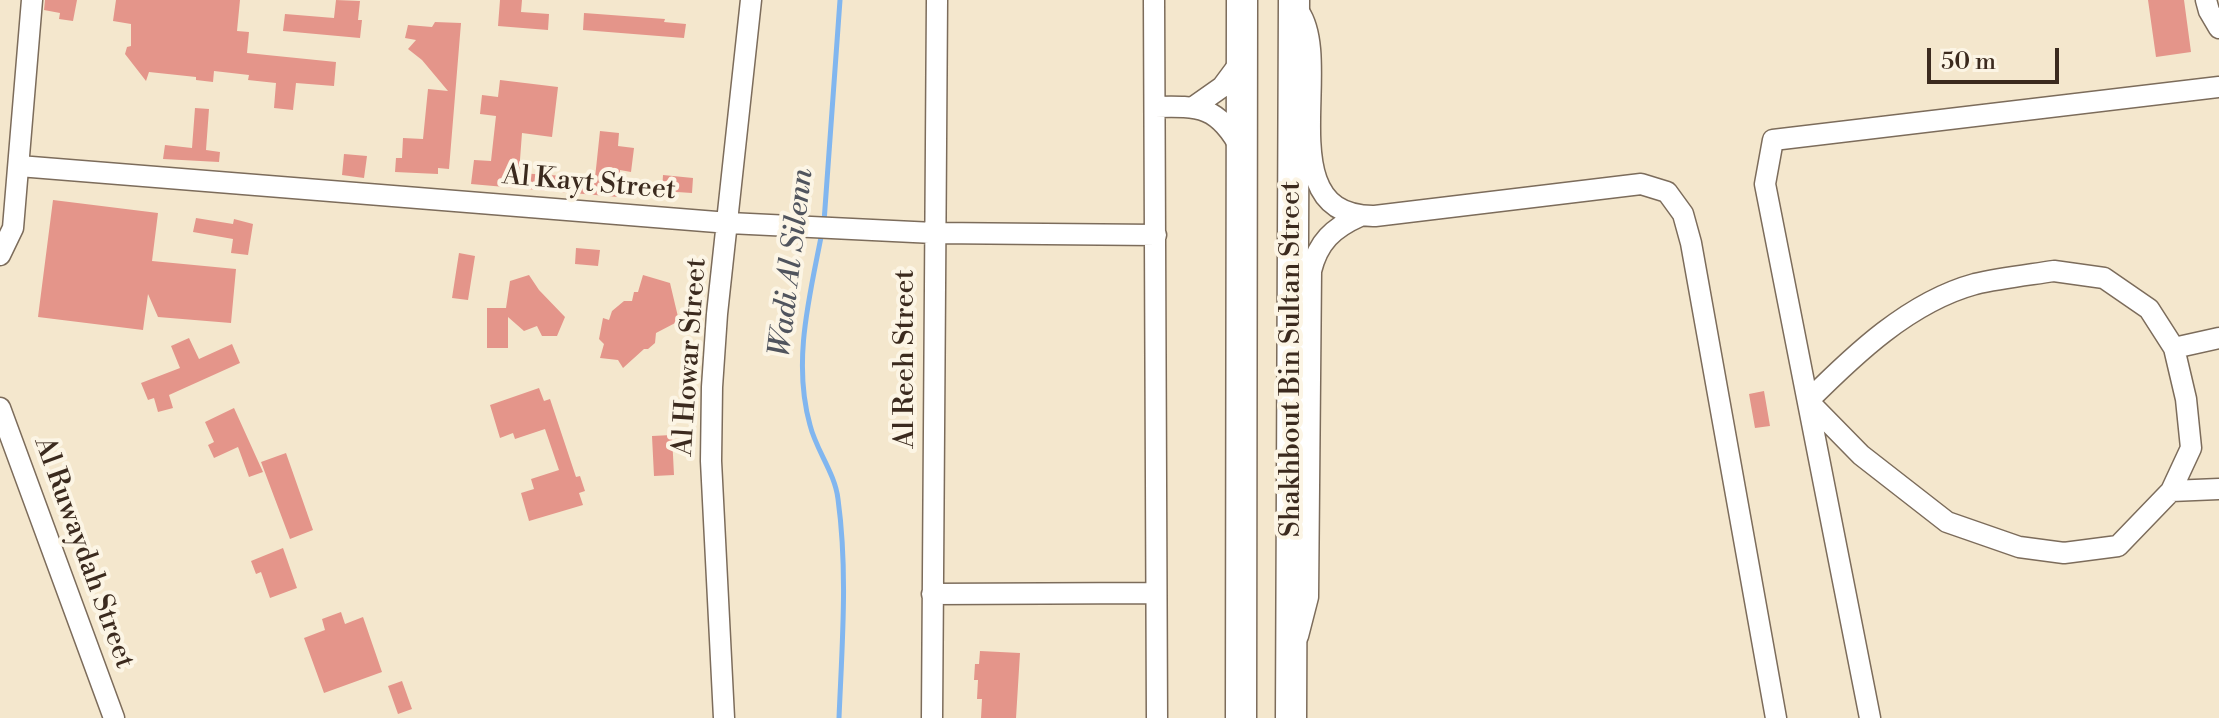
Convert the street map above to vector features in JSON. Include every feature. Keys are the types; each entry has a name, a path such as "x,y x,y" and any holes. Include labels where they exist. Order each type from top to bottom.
{"main road":[{"name":"Shakhbout Bin Sultan Street","path":"1241,718 1242,0"},
{"name":"Shakhbout Bin Sultan Street","path":"1291,718 1294,3"}],"street":[{"path":"0,255 10,240 13,228 32,0"},
{"name":"Al Howar Street","path":"724,718 711,461 712,387 751,0"},
{"name":"Al Reeh Street","path":"932,718 937,0"},
{"path":"1154,0 1157,718"},
{"path":"2206,0 2219,28"},
{"path":"1294,3 1304,19 1309,36 1310,152 1315,177 1328,198 1360,216"},
{"path":"1195,106 1222,87 1242,60"},
{"path":"1870,718 1765,184 1773,140 2219,87"},
{"path":"1155,107 1195,106 1223,123 1242,151"},
{"name":"Al Kayt Street","path":"19,166 729,223 934,233 1156,235"},
{"path":"1291,648 1304,618 1308,597 1311,271 1314,257 1330,233 1360,216 1641,184 1667,192 1683,214 1691,243 1776,718"},
{"path":"2054,271 2104,278 2149,309 2174,348 2186,399 2191,448 2171,491 2118,546 2064,553 2019,547 1947,522 1861,455 1808,401 1863,347 1926,306 1973,285 2054,271"},
{"path":"2174,348 2219,338"},
{"name":"Al Ruwaydah Street","path":"0,408 114,718"},
{"path":"2171,491 2219,489"},
{"path":"932,594 1156,593"}],"building":[{"path":"45,0 77,0 73,21 59,19 60,13 44,10"},
{"path":"116,0 240,0 237,31 249,32 247,53 336,62 334,86 296,83 293,110 274,108 276,83 248,80 249,75 214,71 213,82 149,72 146,81 125,54 127,47 131,46 131,24 113,21"},
{"path":"336,0 360,1 360,38 283,31 285,14 334,18"},
{"path":"500,0 522,0 521,12 549,14 548,30 498,26"},
{"path":"2148,0 2184,0 2191,52 2156,57"},
{"path":"584,13 665,19 664,22 686,24 684,38 583,30"},
{"path":"435,22 461,23 449,169 438,168 438,174 395,172 396,158 402,158 403,138 423,139 428,89 448,91 422,60 408,49 416,40 405,38 408,25 432,27"},
{"path":"500,80 558,87 552,137 522,133 519,173 595,178 600,131 619,133 618,146 634,148 631,172 620,170 618,197 471,184 474,160 491,161 496,116 480,114 482,95 498,97"},
{"path":"195,108 209,109 206,150 220,152 219,162 163,159 165,145 192,148"},
{"path":"344,154 367,156 364,178 342,175"},
{"path":"663,175 693,178 692,193 662,191"},
{"path":"53,200 158,213 152,261 236,269 231,323 158,317 148,294 143,330 38,317"},
{"path":"196,218 233,224 234,219 253,224 248,255 231,253 233,239 193,232"},
{"path":"576,248 600,250 598,266 575,264"},
{"path":"459,253 475,256 468,300 452,298"},
{"path":"529,275 565,317 557,336 542,336 537,326 524,331 508,317 508,348 487,348 487,308 506,308 510,281"},
{"path":"643,275 670,283 679,321 656,333 655,343 623,368 618,360 600,358 604,344 599,339 603,318 609,320 612,311 624,301 632,301"},
{"path":"189,338 199,359 232,344 240,363 169,395 173,408 158,412 154,398 148,400 141,383 180,368 171,346"},
{"path":"539,388 544,401 550,399 576,477 580,476 585,491 579,493 583,505 529,521 521,493 534,489 531,479 559,470 545,429 515,439 513,433 500,438 490,405"},
{"path":"1764,391 1770,426 1755,428 1749,394"},
{"path":"234,408 263,472 249,477 238,447 214,458 208,445 214,442 205,422"},
{"path":"672,435 674,475 654,476 652,436"},
{"path":"286,453 313,530 290,539 261,462"},
{"path":"283,548 297,588 270,598 261,572 256,574 251,561"},
{"path":"341,612 345,624 363,617 382,672 324,693 304,638 325,630 322,619"},
{"path":"980,651 1020,653 1016,718 981,718 982,699 977,699 978,680 974,680"},
{"path":"402,681 412,709 398,714 388,686"}],"waterway":[{"name":"Wadi Al Silenn","path":"824,222 840,0"},
{"name":"Wadi Al Silenn","path":"822,232 808,304 803,377 810,425 836,489 841,526 843,608 839,718"}]}
